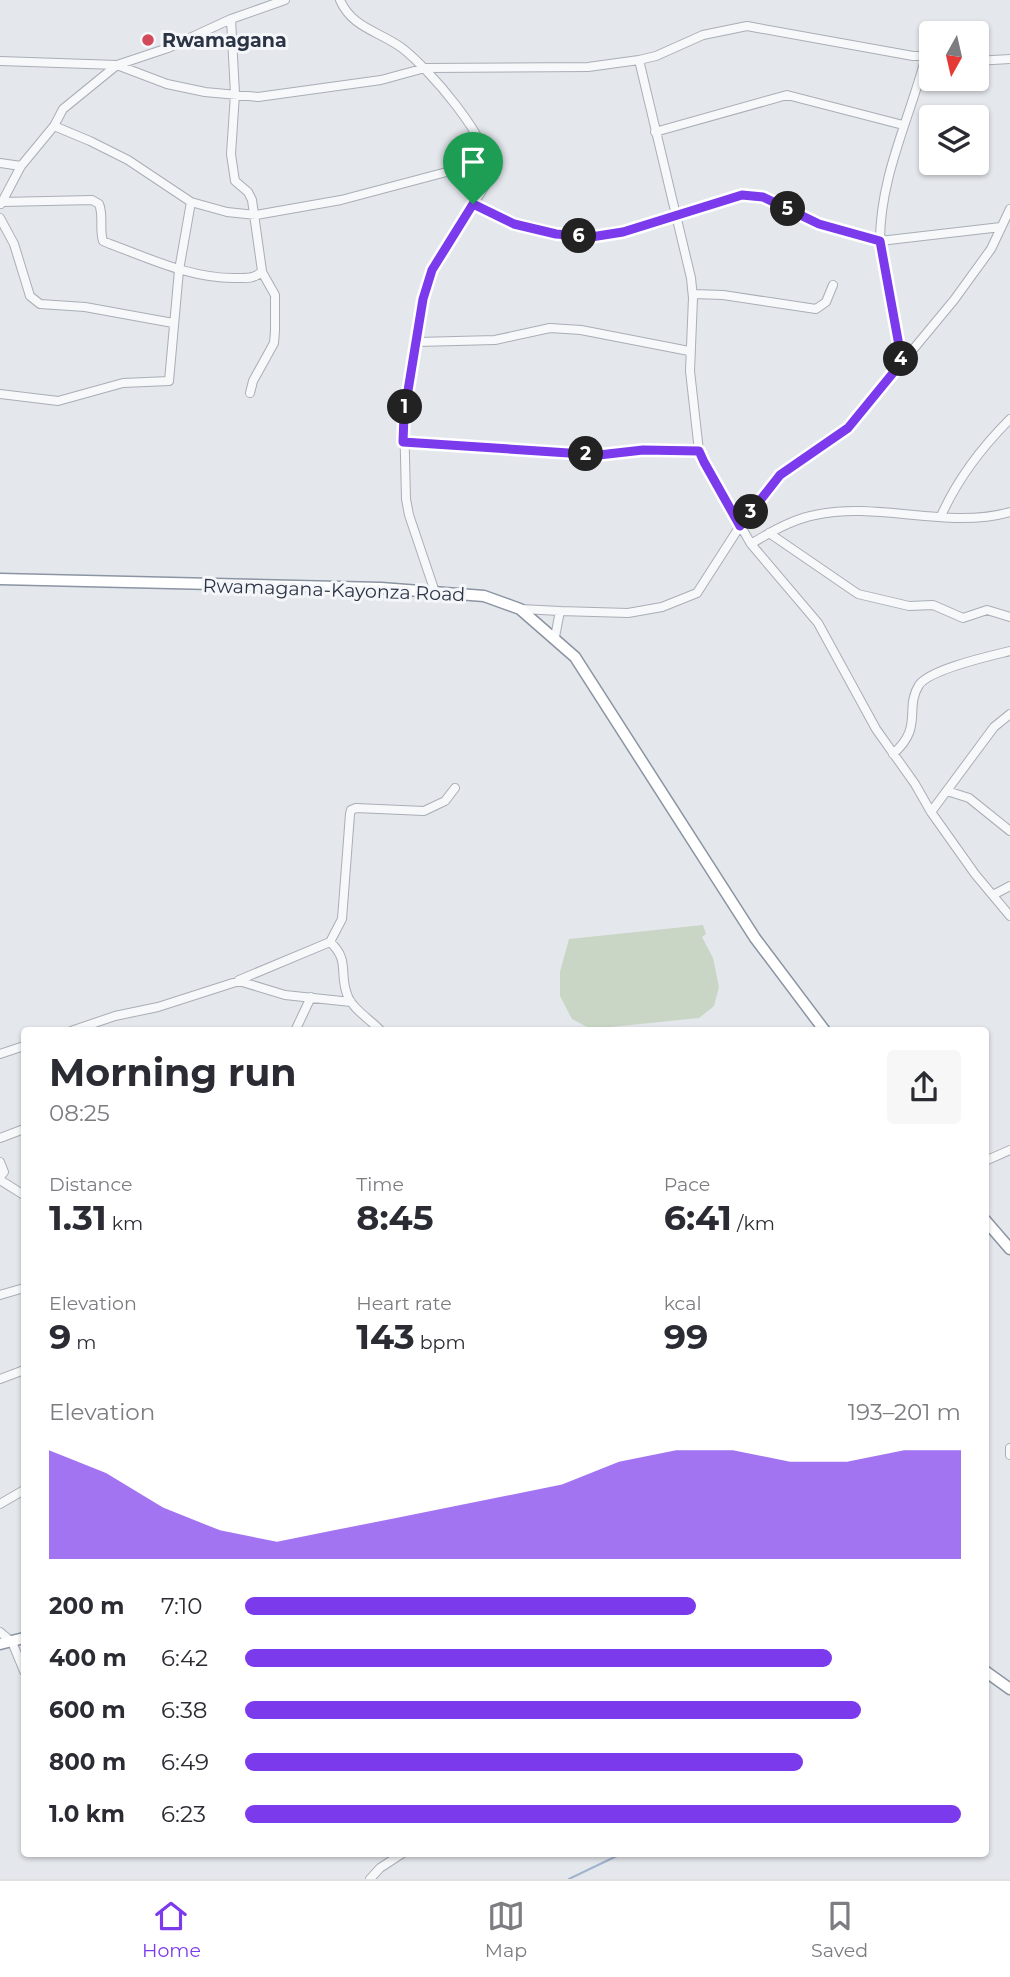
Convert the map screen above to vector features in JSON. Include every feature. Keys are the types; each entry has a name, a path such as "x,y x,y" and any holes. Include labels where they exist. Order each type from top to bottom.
{"highway":[{"name":"Rwamagana-Kayonza Road","path":"0,579 381,588 484,596 520,609 575,657 747,928 822,1027"},
{"path":"989,1225 1010,1249"},
{"path":"0,1644 21,1639"},
{"path":"989,1674 1010,1689"}],"street":[{"path":"1,203 21,166 54,125 63,109 117,65 168,48 231,19 285,0"},
{"path":"340,0 353,20 400,46 425,68 471,125 488,161 486,184 432,270 423,299 404,415 403,442 409,515 435,592"},
{"path":"231,19 234,94 231,154 235,181 248,192 256,215 262,272 275,295 274,342 253,381 250,393"},
{"path":"0,61 117,65 167,84 205,92 258,97 381,80 425,68 588,67 639,60 656,56 702,35 747,26 919,56"},
{"path":"989,60 1010,59"},
{"path":"639,60 691,278 690,371 699,451 751,544 818,623 876,729 975,874 1010,916"},
{"path":"902,362 880,241 885,190 903,125 919,84"},
{"path":"655,132 786,94 903,125"},
{"path":"54,125 128,160 191,202 227,212 256,215 341,200 488,161"},
{"path":"0,163 21,166"},
{"path":"473,204 514,224 556,234 591,237 623,232 742,195 754,195 819,224 880,241 1001,227"},
{"path":"1,203 92,200 99,204 102,211 103,241 202,277 254,278 262,272"},
{"path":"0,394 58,401 122,383 169,381 179,270 191,202"},
{"path":"520,609 628,613 662,607 697,593 740,526 780,475 848,428 976,272 1010,209"},
{"path":"0,218 14,244 34,302 99,309 173,323"},
{"path":"692,294 723,295 816,309 826,302 833,285"},
{"path":"417,342 495,340 550,328 581,330 690,351"},
{"path":"941,516 950,496 978,456 1010,419"},
{"path":"403,442 599,455 643,450 699,451"},
{"path":"751,544 769,533 814,515 839,512 980,518 1010,512"},
{"path":"769,533 858,594 909,606 933,605 963,618 987,610 1010,617"},
{"path":"555,637 560,611"},
{"path":"893,754 908,739 920,684 929,677 956,667 1010,651"},
{"path":"931,812 994,727 1010,714"},
{"path":"83,1027 239,981 330,942 342,919 351,810 425,811 445,801 455,788"},
{"path":"947,791 969,798 1010,831"},
{"path":"993,895 1010,886"},
{"path":"330,942 339,950 345,967 346,993 351,1002 377,1027"},
{"path":"239,981 285,995 351,1002"},
{"path":"297,1027 312,997"},
{"path":"0,1054 21,1047"},
{"path":"0,1138 21,1130"},
{"path":"989,1159 1010,1150"},
{"path":"0,1162 4,1172 0,1178 21,1193"},
{"path":"0,1295 21,1289"},
{"path":"0,1379 21,1371"},
{"path":"1010,1448 1010,1455"},
{"path":"0,1504 21,1492"},
{"path":"0,1632 12,1642 21,1664"},
{"path":"370,1879 380,1868 397,1857"}],"green space":[{"path":"703,925 706,934 702,937 713,958 719,987 714,1006 699,1018 587,1027 572,1019 560,996 560,972 569,939"}],"waterway":[{"path":"569,1879 615,1857"}],"place":[{"name":"Rwamagana","path":"148,40"}],"route":[{"path":"742,195 763,197 819,224 880,241 902,362 848,428 780,475 740,526 699,451 643,450 599,455 403,442 404,415 423,299 432,270 443,250 473,204 514,224 556,234 591,237 623,232 742,195"}]}
